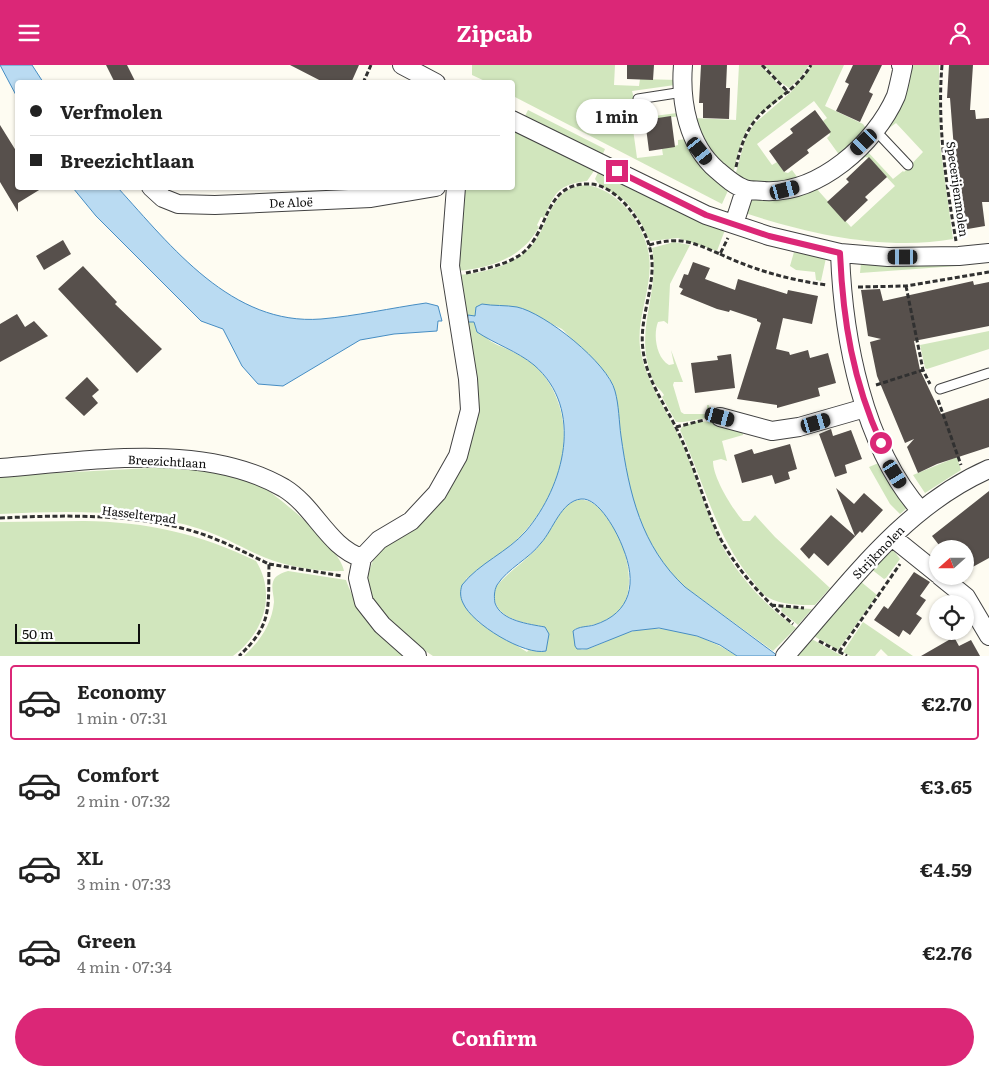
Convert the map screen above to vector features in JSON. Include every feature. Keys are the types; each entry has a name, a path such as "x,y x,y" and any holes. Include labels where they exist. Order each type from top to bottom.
{"street":[{"path":"402,65 430,80"},
{"path":"683,65 683,92 692,135 700,151 711,165 739,186 785,190 826,176 875,131 896,95 903,66 901,65"},
{"path":"515,121 706,215 769,236 840,253 888,257 959,256 989,253"},
{"path":"734,225 739,186"},
{"name":"De Aloë","path":"154,190 163,198 178,204 215,205 371,199 420,190"},
{"path":"417,656 382,625 364,602 358,578 362,558 380,540 411,521 437,493 458,456 470,410 468,379 451,273 456,190"},
{"path":"840,253 842,297 865,408 895,474 921,511"},
{"path":"720,417 772,431 799,427 865,408"},
{"name":"Breezichtlaan","path":"0,467 143,458 210,463 243,471 270,480 290,492 307,507 342,549 362,558"},
{"name":"Strijkmolen","path":"787,653 892,537 921,511 962,483 989,469"},
{"path":"892,537 929,567"},
{"path":"951,585 966,597 989,636"}],"lane":[{"path":"638,99 683,92"},
{"path":"875,131 908,165"},
{"path":"940,389 989,373"}],"path":[{"path":"364,80 371,65"},
{"path":"762,65 789,93"},
{"path":"739,186 740,149 748,131 758,117 789,93 811,65"},
{"name":"Specerijenmolen","path":"942,65 939,99 943,169 959,256"},
{"path":"451,273 476,271 520,255 535,239 554,198 562,190 580,184 591,183 611,192 627,206 638,222 649,245 652,278 643,318 643,351 652,382 676,427 720,537 736,565 771,605 805,633 847,656"},
{"path":"649,245 669,240 680,240 720,254 734,225"},
{"path":"860,389 923,370"},
{"path":"676,427 698,420 711,420 720,417"},
{"name":"Hasselterpad","path":"0,518 109,518 154,523 198,532 229,544 269,564 358,578"},
{"path":"839,652 909,551"},
{"path":"239,656 254,641 267,614 269,564"},
{"path":"771,605 796,609 827,607"}],"green space":[{"path":"472,65 615,65 614,85 639,86 640,79 678,80 675,85 632,91 639,118 677,113 681,116 632,122 637,158 663,155 662,149 678,145 678,140 687,139 730,186 722,204 515,97 515,80 483,80 472,75"},
{"path":"739,65 761,65 785,92 780,99 756,117 747,130 733,175 711,158 693,118 736,120"},
{"path":"764,65 809,65 800,78 789,88 776,79"},
{"path":"812,65 844,65 825,106 863,124 867,130 840,156 827,138 830,135 823,121 827,118 814,101 757,144 772,165 777,162 784,172 788,173 792,170 800,181 767,183 735,176 745,140 754,124 791,92"},
{"path":"910,65 939,65 940,144 953,239 901,243 874,242 821,234 745,213 752,198 815,187 851,227 895,186 869,158 865,157 862,160 857,155 867,151 893,179 904,172 923,152 896,123 884,132"},
{"path":"528,110 605,149 602,156 524,118"},
{"path":"515,128 596,168 587,181 564,187 559,191 551,202 544,218 541,217 537,225 539,227 532,238 515,254 493,264 457,271 461,190 515,190"},
{"path":"599,170 725,230 717,251 678,238 650,241 639,219 624,200 597,182 595,179"},
{"path":"586,185 607,192 625,207 632,215 643,236 647,246 650,271 640,334 640,347 646,371 674,426 723,547 740,573 760,597 796,628 773,651 685,587 671,574 641,527 633,503 625,470 615,391 609,377 562,329 516,307 504,307 474,322 489,340 524,358 534,365 545,377 556,396 562,416 564,436 562,457 557,477 538,515 512,545 466,579 478,622 527,652 545,627 517,620 501,612 495,597 496,587 537,548 564,508 575,501 588,501 600,509 611,523 621,541 627,561 629,581 626,599 617,613 603,622 575,629 575,646 582,650 628,632 661,629 688,633 713,643 737,656 433,656 412,642 372,604 366,579 374,558 386,546 403,536 466,454 457,275 488,270 518,258 533,244 539,235 558,198 574,187"},
{"path":"674,242 690,245 670,284 668,324 664,321 658,322 656,339 658,351 669,365 674,364 671,350 683,382 674,382 673,385 681,412 684,414 707,414 707,405 709,405 711,418 680,422 676,422 662,397 664,395 654,382 645,346 653,282 652,248"},
{"path":"794,252 826,258 821,281 816,280 815,272 796,270 790,266"},
{"path":"861,263 956,263 957,266 860,273"},
{"path":"989,331 989,349 927,369 925,368 920,345"},
{"path":"698,421 742,429 743,435 722,441 727,461 721,459 713,461 716,476 729,501 743,521 750,521 755,515 775,537 830,588 815,605 784,603 767,597 759,590 739,563 719,527 680,430 683,426"},
{"path":"957,457 961,470 925,493 913,475"},
{"path":"881,462 908,507 900,514 890,504 869,467"},
{"path":"169,467 210,471 249,479 273,494 304,520 331,548 344,571 315,570 285,564 266,558 209,532 176,522 101,513 50,512 0,514 0,476"},
{"path":"84,521 129,524 172,531 214,543 256,561 262,574 266,600 264,613 252,637 233,656 0,656 0,522"},
{"path":"891,547 900,559 884,579 871,569"},
{"path":"288,571 346,580 356,603 379,631 405,656 244,656 260,638 271,618 274,602 272,587 275,578"},
{"path":"860,581 877,595 838,650 812,635"},
{"path":"782,607 812,609 798,625 781,611"},
{"path":"863,622 913,656 888,656 881,649 875,656 850,656 843,652"},
{"path":"810,638 842,656 796,656"}],"water":[{"path":"0,65 32,65 42,80 15,80 15,93"},
{"path":"75,190 120,190 182,257 206,278 232,296 259,310 289,318 321,319 426,303 438,306 442,321 438,321 437,331 394,334 360,340 283,386 258,384 242,366 223,329 201,321 96,216"},
{"path":"482,304 517,307 529,311 574,341 601,367 615,391 624,457 633,498 648,536 658,554 685,587 778,656 737,656 720,645 697,636 659,628 632,631 587,649 577,649 573,631 580,627 594,625 607,620 617,613 624,604 630,584 627,561 617,534 607,517 588,500 581,499 568,505 536,549 507,574 495,589 495,603 503,614 516,621 545,627 549,634 546,651 525,649 513,644 488,629 468,611 461,599 462,585 477,570 511,545 526,531 539,513 550,492 559,470 563,448 564,425 560,403 550,383 534,365 477,332 474,322 467,322 468,315 475,316 476,307"}],"building":[{"path":"106,65 127,65 134,80 114,80"},
{"path":"290,65 359,65 352,80 319,80"},
{"path":"627,65 654,65 653,80 627,79"},
{"path":"701,65 727,65 726,88 730,88 729,119 703,118 703,103 699,103"},
{"path":"853,65 882,65 869,92 873,94 860,122 836,111 849,84 845,82"},
{"path":"949,65 973,65 970,110 975,110 976,119 989,118 989,202 982,202 985,226 962,230 954,175 956,175 950,98 947,98"},
{"path":"815,110 831,132 807,150 809,153 784,172 769,151 793,133 790,129"},
{"path":"671,116 675,147 649,151 645,120"},
{"path":"0,125 15,149 15,190 39,190 18,203 18,212 0,182"},
{"path":"869,157 887,177 865,197 868,200 845,222 827,202 849,182 846,179"},
{"path":"63,240 71,254 44,270 36,256"},
{"path":"693,262 710,268 705,279 735,290 738,279 787,294 788,290 818,296 812,324 783,318 776,349 789,352 790,355 808,350 810,358 828,353 836,383 818,388 820,396 777,408 777,405 737,399 761,323 757,319 730,310 729,312 717,309 680,294 683,289 679,287 684,274 688,275"},
{"path":"83,266 117,302 115,304 162,349 137,373 58,289"},
{"path":"973,281 974,285 989,282 989,326 914,341 920,370 941,414 989,398 989,447 937,464 918,473 907,447 914,439 905,443 877,376 870,342 881,339 868,336 861,290 880,289 883,301"},
{"path":"17,314 25,327 34,321 48,336 0,362 0,324"},
{"path":"731,354 735,388 695,393 691,363 718,360 717,356"},
{"path":"87,377 99,390 92,396 98,403 84,416 65,398"},
{"path":"831,429 833,436 851,430 862,459 845,465 847,473 835,477 819,434"},
{"path":"790,444 797,469 788,472 790,479 775,484 772,475 742,483 734,455 752,449 754,454"},
{"path":"836,488 854,504 864,493 883,510 862,533 860,531 828,566 814,553 809,559 800,549 831,515 855,536"},
{"path":"989,491 989,558 974,566 974,540 935,540 932,536"},
{"path":"914,572 929,581 920,596 926,600 916,614 922,618 910,635 903,630 899,637 874,620 884,606 888,609"},
{"path":"949,640 956,640 959,646 971,640 980,656 921,656"}],"route":[{"path":"617,171 706,215 769,236 840,253 842,297 848,337 865,408 881,443"}]}
